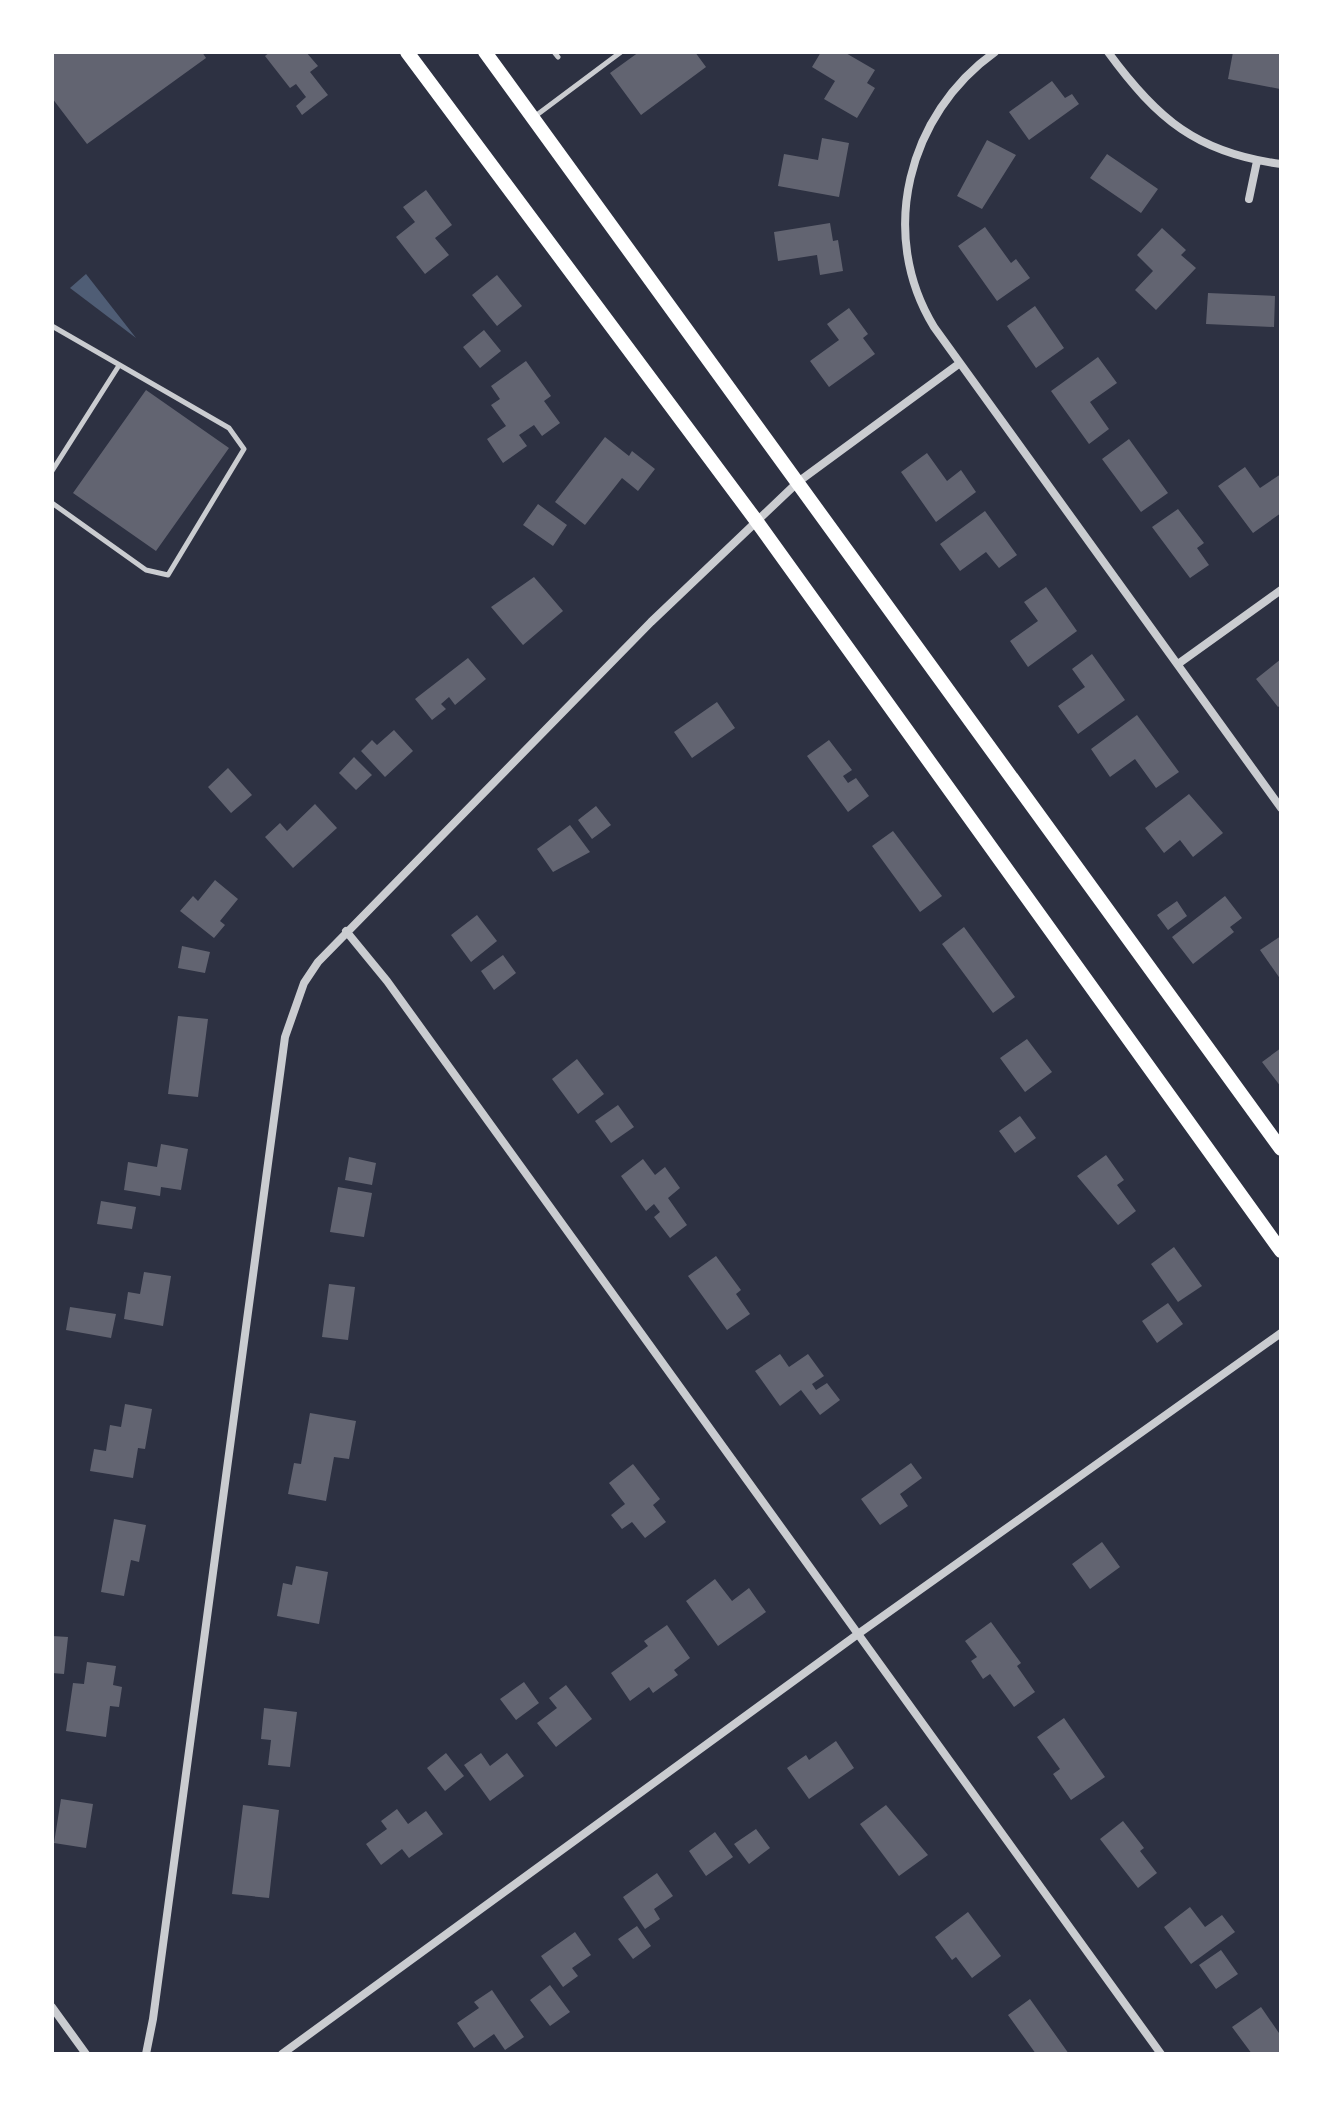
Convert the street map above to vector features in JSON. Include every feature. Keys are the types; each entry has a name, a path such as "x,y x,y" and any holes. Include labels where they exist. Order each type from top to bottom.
{"main road":[{"path":"407,52 755,519 1281,1251"},
{"path":"485,52 1281,1149"}],"street":[{"path":"995,52 963,79 926,130 912,165 905,203 911,272 927,315 1281,808"},
{"path":"1108,52 1136,90 1169,122 1198,142 1257,161 1281,164"},
{"path":"1249,199 1257,161"},
{"path":"146,2054 285,1037 304,983 346,931 755,519 798,482 960,363"},
{"path":"1178,664 1281,590"},
{"path":"346,931 387,981 1161,2054"},
{"path":"282,2054 696,1756 858,1634 1281,1333"},
{"path":"52,2007 86,2054"}],"lane":[{"path":"533,118 621,52"},
{"path":"52,326 118,367 229,428 244,449 168,575 146,570 52,503"},
{"path":"52,471 118,367"}],"water":[{"path":"86,274 136,338 70,288"}],"building":[{"path":"52,52 202,52 206,58 87,144 52,98"},
{"path":"270,52 306,52 318,66 310,72 328,95 302,115 296,106 306,97 296,84 290,88 265,56"},
{"path":"639,52 695,52 706,67 641,115 610,73"},
{"path":"821,52 844,52 875,70 867,83 875,88 857,118 824,99 835,81 812,67"},
{"path":"1233,52 1281,54 1280,89 1228,79"},
{"path":"1052,81 1065,98 1072,94 1079,104 1029,140 1009,112"},
{"path":"822,138 849,143 839,197 778,186 784,154 818,160"},
{"path":"987,140 1016,155 982,209 957,196"},
{"path":"1107,154 1158,189 1141,213 1090,178"},
{"path":"426,190 452,225 435,238 449,255 425,274 396,237 415,222 403,207"},
{"path":"830,223 833,241 838,240 843,271 820,275 817,255 778,261 774,232"},
{"path":"985,227 1011,263 1016,259 1030,278 997,301 958,246"},
{"path":"1162,228 1186,250 1181,255 1196,268 1156,310 1135,290 1153,271 1137,255"},
{"path":"497,275 522,306 497,326 472,295"},
{"path":"1208,293 1275,296 1274,327 1206,324"},
{"path":"1035,306 1064,348 1036,368 1007,326"},
{"path":"849,308 868,334 863,338 875,354 829,387 810,361 839,340 827,324"},
{"path":"484,330 501,351 480,368 463,347"},
{"path":"1098,357 1117,383 1090,402 1109,429 1089,444 1051,391"},
{"path":"526,361 551,396 544,401 560,423 542,436 534,425 519,435 527,446 503,463 487,439 506,426 491,405 500,399 491,386"},
{"path":"146,390 229,448 156,551 73,493"},
{"path":"605,437 629,456 632,451 655,469 638,491 622,478 585,525 555,502"},
{"path":"1129,439 1168,493 1141,512 1102,459"},
{"path":"927,453 947,481 961,470 976,492 936,522 901,472"},
{"path":"1245,467 1260,488 1281,474 1281,513 1253,533 1218,486"},
{"path":"538,504 567,525 553,546 523,525"},
{"path":"1178,509 1204,543 1197,548 1209,565 1190,578 1152,527"},
{"path":"985,511 1017,555 999,568 986,552 960,571 940,544"},
{"path":"534,577 563,611 523,645 491,607"},
{"path":"1046,587 1077,631 1028,667 1010,641 1038,621 1024,602"},
{"path":"1092,654 1125,700 1078,734 1058,706 1085,687 1072,669"},
{"path":"468,658 486,679 455,705 449,697 441,704 446,709 432,720 415,699"},
{"path":"1281,659 1281,705 1278,707 1256,679"},
{"path":"717,702 735,728 692,758 674,732"},
{"path":"1137,715 1179,772 1156,788 1135,759 1110,777 1091,749"},
{"path":"394,730 413,751 385,777 361,751 372,740 377,745"},
{"path":"829,740 852,770 843,776 848,783 856,778 869,796 848,812 807,756"},
{"path":"354,757 372,775 356,790 339,773"},
{"path":"228,768 252,795 231,813 208,787"},
{"path":"1189,794 1223,833 1193,857 1180,840 1164,853 1145,828"},
{"path":"315,804 337,828 293,868 265,837 280,823 287,831"},
{"path":"596,806 611,825 592,839 578,820"},
{"path":"570,825 590,852 553,872 537,849"},
{"path":"893,831 942,896 920,912 872,846"},
{"path":"215,880 238,899 220,921 225,925 214,938 180,911 193,896 198,901"},
{"path":"1225,896 1242,918 1230,927 1234,932 1193,964 1172,937"},
{"path":"1177,901 1187,916 1168,930 1157,915"},
{"path":"477,915 497,941 471,962 451,935"},
{"path":"964,927 1015,997 993,1013 942,944"},
{"path":"1281,936 1281,980 1260,950"},
{"path":"182,946 210,952 205,973 178,968"},
{"path":"503,955 516,973 494,990 481,971"},
{"path":"178,1016 208,1019 198,1097 168,1094"},
{"path":"1027,1039 1052,1072 1025,1092 1000,1058"},
{"path":"1281,1048 1281,1087 1262,1062"},
{"path":"577,1059 604,1094 578,1114 552,1079"},
{"path":"618,1105 634,1127 611,1143 595,1121"},
{"path":"1020,1116 1036,1138 1015,1153 999,1131"},
{"path":"161,1144 188,1149 181,1190 161,1187 160,1196 124,1190 128,1162 157,1167"},
{"path":"1106,1155 1124,1180 1117,1185 1136,1211 1118,1225 1077,1176"},
{"path":"349,1157 376,1163 372,1185 345,1180"},
{"path":"643,1159 655,1175 665,1167 680,1188 668,1198 687,1225 670,1238 654,1217 660,1212 654,1204 646,1211 621,1176"},
{"path":"338,1187 372,1193 364,1237 330,1232"},
{"path":"101,1201 136,1207 132,1229 97,1224"},
{"path":"1174,1247 1202,1286 1178,1302 1151,1264"},
{"path":"716,1256 741,1290 736,1294 750,1314 727,1330 688,1276"},
{"path":"144,1272 171,1276 163,1326 124,1319 128,1292 140,1294"},
{"path":"329,1284 355,1287 348,1340 322,1337"},
{"path":"1168,1303 1183,1324 1157,1343 1142,1321"},
{"path":"70,1307 116,1314 111,1338 66,1330"},
{"path":"780,1354 789,1367 808,1354 824,1376 812,1384 816,1390 827,1383 840,1400 820,1415 801,1390 780,1406 755,1371"},
{"path":"125,1404 152,1409 145,1449 138,1448 133,1478 90,1471 94,1449 106,1451 110,1425 121,1427"},
{"path":"310,1413 356,1421 349,1459 334,1457 326,1501 288,1494 294,1463 301,1464"},
{"path":"911,1463 922,1478 900,1494 908,1506 880,1525 861,1499"},
{"path":"633,1464 660,1499 653,1505 666,1522 645,1538 632,1522 622,1529 611,1515 625,1504 609,1483"},
{"path":"114,1519 146,1525 139,1562 131,1560 124,1596 101,1592"},
{"path":"1102,1542 1120,1567 1090,1589 1072,1564"},
{"path":"296,1566 328,1572 319,1624 277,1616 283,1583 292,1585"},
{"path":"715,1579 732,1601 749,1588 766,1612 718,1646 686,1601"},
{"path":"991,1622 1021,1663 1017,1666 1035,1692 1014,1707 990,1674 983,1679 971,1661 977,1657 965,1641"},
{"path":"667,1625 690,1658 674,1670 678,1675 653,1693 649,1687 630,1701 611,1673 648,1646 644,1641"},
{"path":"52,1636 68,1637 64,1674 52,1673"},
{"path":"87,1662 116,1666 113,1685 122,1687 119,1707 110,1706 106,1737 66,1731 73,1683 84,1684"},
{"path":"524,1682 539,1703 516,1720 500,1699"},
{"path":"566,1685 592,1719 556,1747 537,1723 557,1708 549,1698"},
{"path":"264,1708 297,1712 290,1767 268,1765 271,1740 261,1739"},
{"path":"1064,1718 1105,1777 1071,1800 1053,1774 1060,1769 1037,1737"},
{"path":"836,1741 854,1768 809,1799 787,1768 806,1755 809,1760"},
{"path":"446,1753 464,1776 445,1791 427,1768"},
{"path":"481,1753 490,1766 507,1753 524,1776 490,1801 464,1765"},
{"path":"61,1799 93,1804 86,1848 54,1843"},
{"path":"243,1805 279,1810 269,1898 232,1894"},
{"path":"886,1805 928,1855 899,1876 860,1824"},
{"path":"397,1809 408,1824 426,1811 443,1834 409,1858 402,1849 381,1865 366,1844 387,1829 381,1821"},
{"path":"1123,1821 1144,1848 1140,1851 1157,1873 1138,1888 1100,1839"},
{"path":"756,1829 770,1848 749,1864 734,1844"},
{"path":"715,1832 733,1857 706,1876 689,1851"},
{"path":"657,1873 673,1896 654,1909 660,1919 645,1929 623,1897"},
{"path":"1190,1907 1205,1927 1222,1915 1235,1932 1191,1964 1164,1927"},
{"path":"968,1912 1001,1956 972,1978 956,1957 952,1960 935,1937"},
{"path":"637,1926 651,1946 633,1959 618,1939"},
{"path":"575,1932 591,1955 572,1968 578,1976 563,1987 541,1956"},
{"path":"1221,1950 1238,1974 1216,1989 1199,1965"},
{"path":"550,1985 570,2012 550,2026 530,2000"},
{"path":"492,1990 524,2037 505,2050 494,2034 474,2048 457,2023 479,2008 474,2002"},
{"path":"1030,1999 1069,2054 1036,2054 1008,2015"},
{"path":"1261,2007 1279,2033 1281,2031 1281,2054 1252,2054 1232,2027"}]}
